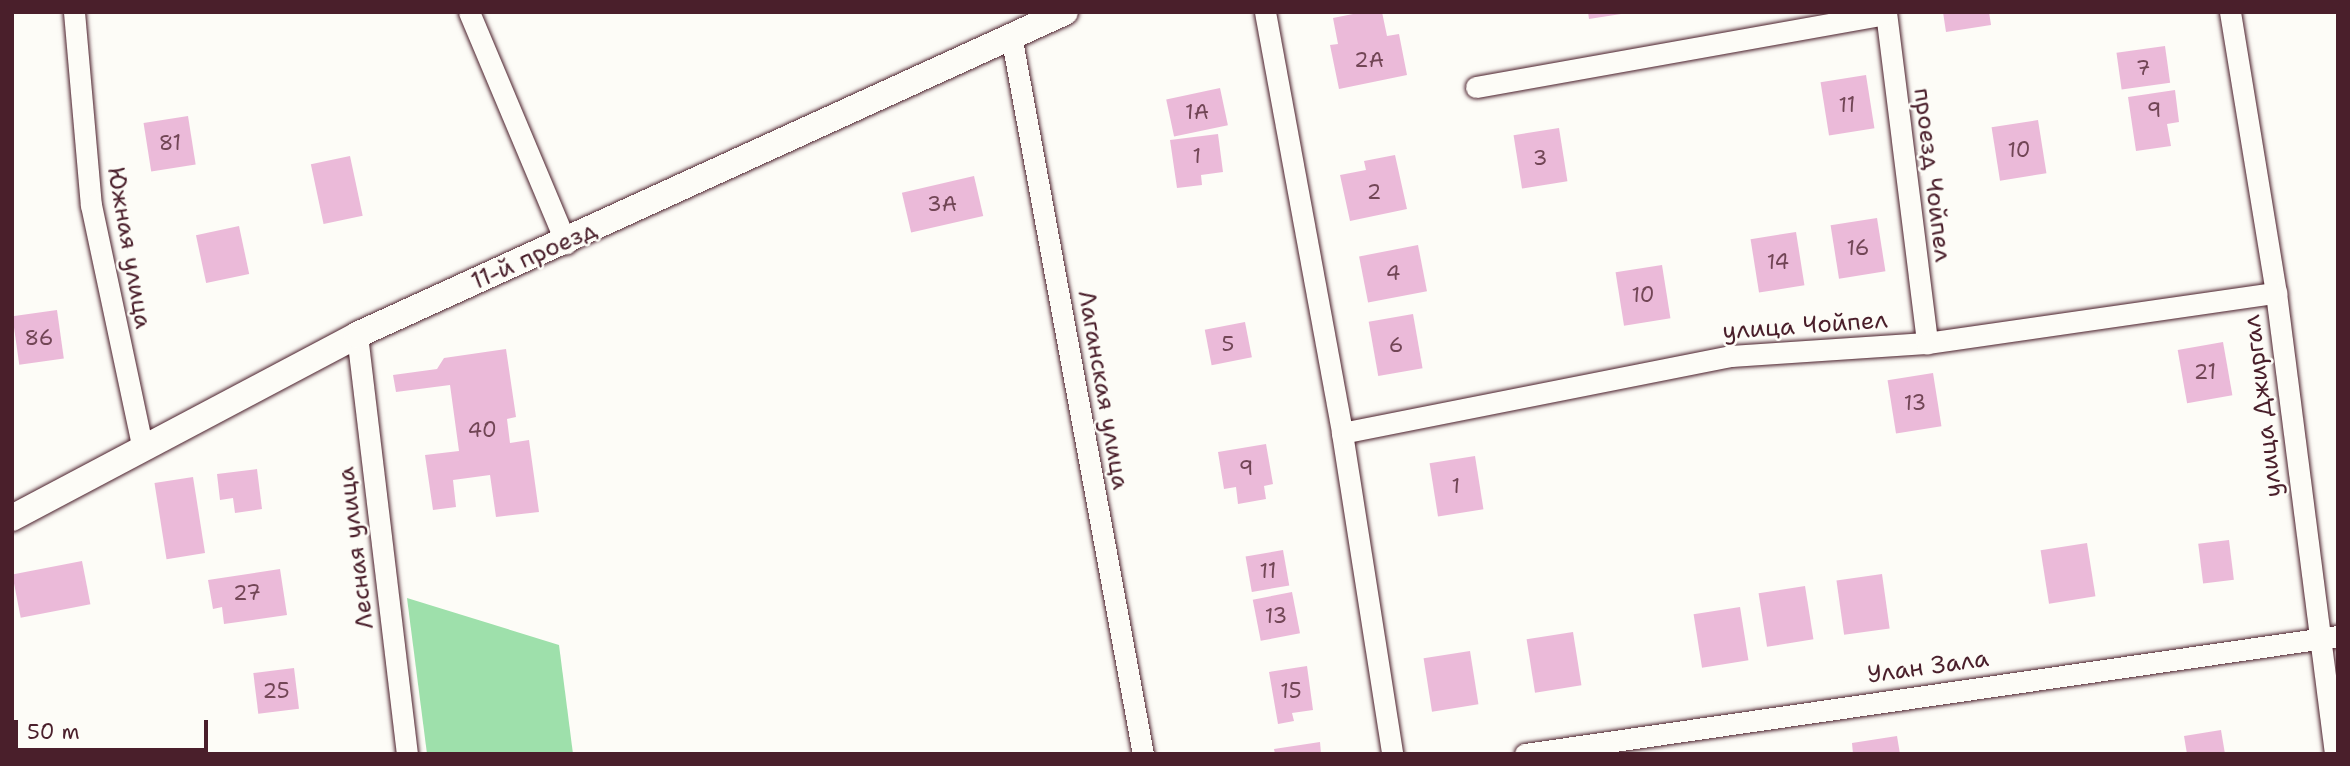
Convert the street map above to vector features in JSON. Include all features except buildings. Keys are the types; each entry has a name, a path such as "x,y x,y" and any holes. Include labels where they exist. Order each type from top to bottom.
{"street":[{"name":"Южная улица","path":"74,12 90,205 143,449"},
{"path":"469,12 566,243"},
{"name":"11-й проезд","path":"12,518 357,335 566,243 1065,12"},
{"path":"1265,12 1342,433 1392,754"},
{"name":"улица Джиргал","path":"2230,12 2328,637 2335,754"},
{"name":"проезд Чойпел","path":"1476,87 1886,13 1927,343"},
{"name":"Лаганская улица","path":"1011,35 1143,754"},
{"name":"улица Чойпел","path":"1342,433 1730,356 1927,343 2276,293"},
{"name":"Лесная улица","path":"357,335 407,754"},
{"name":"Улан Зала","path":"1525,754 2328,637"}],"green space":[{"path":"407,598 559,645 573,754 427,754"}]}
